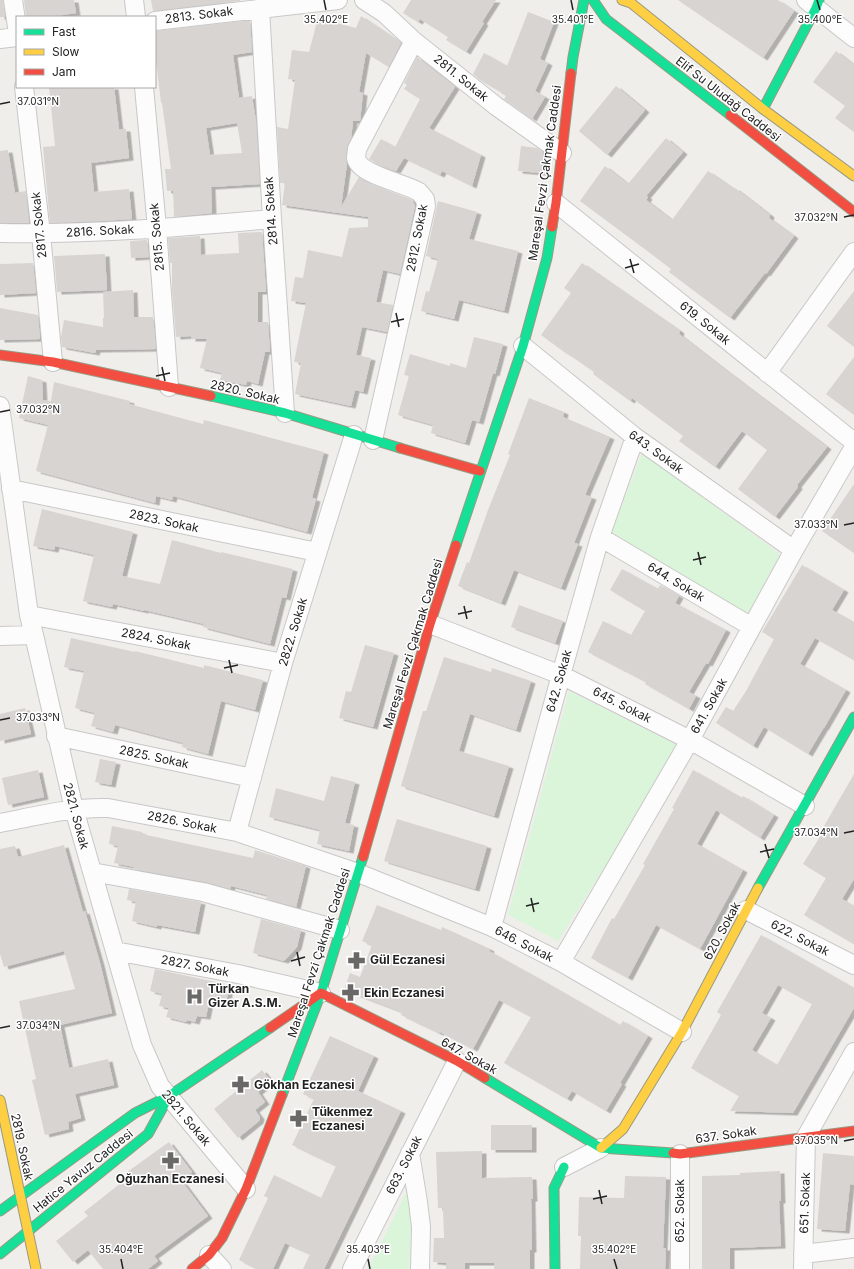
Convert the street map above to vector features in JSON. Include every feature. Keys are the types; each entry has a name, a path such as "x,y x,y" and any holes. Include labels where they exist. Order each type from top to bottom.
{"street":[{"path":"12,0 16,22"},
{"path":"134,0 136,16"},
{"name":"2813. Sokak","path":"156,21 338,0"},
{"name":"2811. Sokak","path":"364,0 387,6 414,41 496,106 562,153"},
{"name":"Mareşal Fevzi Çakmak Caddesi","path":"192,1269 209,1255 222,1238 246,1189 321,993 358,873 430,624 523,346 547,258 556,203 573,57 584,0"},
{"name":"Elif Su Uludağ Caddesi","path":"594,0 606,19 854,212"},
{"name":"Elif Su Uludağ Caddesi","path":"622,0 631,3 763,109 854,176"},
{"path":"763,109 814,3 854,38"},
{"name":"2814. Sokak","path":"260,8 285,413"},
{"path":"0,39 16,37"},
{"name":"2812. Sokak","path":"373,440 426,206 425,199 418,192 367,170 360,165 356,158 357,149 414,41"},
{"name":"2817. Sokak","path":"24,88 53,362"},
{"name":"2815. Sokak","path":"144,88 157,228 169,387"},
{"name":"619. Sokak","path":"556,203 854,442"},
{"name":"2816. Sokak","path":"0,233 40,234 157,228 272,219"},
{"path":"767,373 854,252"},
{"name":"643. Sokak","path":"523,346 635,437 794,550"},
{"name":"2820. Sokak","path":"0,355 53,362 285,413 354,435 480,471"},
{"name":"2821. Sokak","path":"0,406 29,615 74,809 142,1045 160,1086 246,1189"},
{"name":"2822. Sokak","path":"237,832 283,663 354,435"},
{"name":"642. Sokak","path":"492,927 600,537 635,437"},
{"name":"641. Sokak","path":"561,962 690,740 794,550 854,447"},
{"name":"2823. Sokak","path":"11,489 317,552"},
{"name":"644. Sokak","path":"600,537 752,627"},
{"name":"2824. Sokak","path":"29,615 283,663"},
{"name":"645. Sokak","path":"430,624 561,675 690,740 805,806"},
{"path":"0,636 34,635"},
{"name":"620. Sokak","path":"600,1148 623,1129 682,1032 746,910 854,717"},
{"name":"2825. Sokak","path":"56,736 252,778"},
{"name":"2826. Sokak","path":"0,823 74,809 108,808 237,832 358,873"},
{"path":"92,872 203,892 340,930"},
{"name":"646. Sokak","path":"358,873 492,927 561,962 682,1032"},
{"name":"622. Sokak","path":"746,910 854,965"},
{"name":"2827. Sokak","path":"115,951 238,974 321,993"},
{"path":"2,1208 21,1196 135,1113 169,1096 321,993"},
{"name":"647. Sokak","path":"321,993 457,1061 600,1148"},
{"path":"806,1137 854,1052"},
{"name":"663. Sokak","path":"352,1269 457,1061"},
{"name":"Hatice Yavuz Caddesi","path":"0,1254 148,1134 169,1096"},
{"name":"2819. Sokak","path":"0,1100 36,1269"},
{"name":"637. Sokak","path":"600,1148 680,1154 854,1131"},
{"name":"651. Sokak","path":"803,1262 806,1137"},
{"path":"554,1269 554,1188 564,1168 600,1148"},
{"path":"410,1153 421,1227 420,1269"},
{"name":"652. Sokak","path":"680,1154 680,1269"},
{"path":"5,1169 16,1173"},
{"path":"803,1262 854,1248"},
{"path":"209,1255 222,1269"}],"green space":[{"path":"642,453 780,554 748,614 611,533"},
{"path":"569,691 681,746 558,941 508,915"},
{"path":"406,1193 411,1207 409,1269 368,1269"}],"building":[{"path":"0,0 3,0 5,17 0,17"},
{"path":"24,0 74,0 76,13 56,16 26,16"},
{"path":"151,0 240,0 240,1 153,11"},
{"path":"411,0 496,0 466,52 446,40 448,37 420,19 418,22 403,13"},
{"path":"678,0 778,0 794,11 763,58"},
{"path":"528,12 554,22 540,59 548,63 535,91 545,97 532,119 504,99 506,96 501,92 480,80 473,74 484,53 507,66"},
{"path":"361,16 401,43 389,67 366,53 359,92 363,93 360,121 353,121 351,139 347,148 347,164 341,207 359,177 370,184 412,200 415,206 400,274 383,270 376,302 393,305 387,332 362,327 356,355 371,358 363,392 355,390 351,406 295,394 301,363 294,362 306,303 291,301 295,277 303,278 308,250 342,257 349,228 368,227 368,217 282,205 285,183 280,183 277,127 288,129 295,80 288,79 292,50 309,52 318,18 356,28"},
{"path":"250,21 252,52 233,55 239,98 252,96 256,121 260,184 211,187 212,213 174,217 173,191 167,191 165,169 171,169 156,60 156,31","holes":["237,123 242,153 210,155 206,128"]},
{"path":"836,51 854,65 854,132 835,118 845,106 813,82"},
{"path":"417,57 455,87 429,128 481,155 472,186 442,171 440,175 404,158 396,171 379,165 369,159 381,139 395,147 420,99 404,89 407,85 404,83"},
{"path":"616,86 645,110 607,155 579,131"},
{"path":"49,88 114,88 119,129 126,129 129,158 91,163 94,192 129,189 132,219 50,223 43,147 55,146"},
{"path":"666,138 683,152 646,196 648,197 646,200 672,220 708,171 734,189 735,188 770,215 769,218 794,236 766,274 765,273 730,318 669,272 671,269 580,201 605,166 628,184"},
{"path":"521,146 537,148 543,152 541,173 518,171"},
{"path":"8,150 15,193 26,191 29,223 0,223 0,151"},
{"path":"438,201 477,212 469,239 518,251 504,311 459,300 454,319 421,311 426,291 429,292 438,259 426,256"},
{"path":"262,232 266,292 258,292 258,322 268,322 270,352 265,352 258,384 247,381 246,385 220,380 222,373 200,368 207,339 191,339 191,336 176,337 172,290 172,263 170,263 168,238 200,236 201,255 239,253 238,233"},
{"path":"147,240 149,257 131,258 130,241"},
{"path":"105,254 107,290 57,292 54,256"},
{"path":"33,263 36,293 0,295 0,264"},
{"path":"582,263 680,331 679,334 827,447 797,485 798,487 775,517 738,489 767,450 742,431 715,467 679,441 683,436 632,398 630,401 593,374 594,372 541,335 571,293 564,288"},
{"path":"133,290 134,317 153,317 156,349 96,350 95,353 62,347 61,337 64,320 103,327 103,292"},
{"path":"854,291 854,347 827,326"},
{"path":"0,308 38,315 40,339 0,340"},
{"path":"474,337 503,344 479,422 472,420 465,443 431,433 433,425 398,415 409,376 404,375 410,354 450,366 450,363 466,368"},
{"path":"854,357 854,415 826,394"},
{"path":"28,376 42,380 43,400 51,401 54,382 130,401 129,404 203,424 204,420 324,452 312,498 316,499 307,532 173,496 172,500 156,496 155,503 36,471 48,425 19,418"},
{"path":"529,398 564,412 563,417 610,437 585,495 592,497 574,543 578,544 561,588 514,570 501,603 458,586 467,562 469,563 510,455 508,454"},
{"path":"854,484 854,553 822,531"},
{"path":"42,509 133,532 122,576 160,584 172,540 221,553 293,569 286,598 282,597 270,644 203,627 204,624 144,610 113,604 112,607 83,601 94,555 55,546 54,550 33,546"},
{"path":"802,565 844,590 832,610 854,622 854,660 815,638 800,664 846,690 808,754 764,727 753,746 716,723 726,707 733,711 746,691 774,639 762,632"},
{"path":"622,569 658,589 660,585 679,596 675,603 726,630 708,664 706,663 689,692 696,696 689,709 645,684 646,682 588,652 603,621 631,635 645,611 610,590"},
{"path":"519,605 563,621 555,643 511,627"},
{"path":"71,638 135,651 204,668 204,665 263,680 255,710 221,701 208,754 182,747 183,743 115,725 113,732 91,726 95,713 75,708 84,671 64,667"},
{"path":"365,645 394,653 373,727 339,718 346,691 351,692"},
{"path":"444,657 491,672 492,668 531,681 516,730 470,714 459,751 509,766 494,816 401,786 423,711 426,711"},
{"path":"25,708 31,734 0,741 0,714"},
{"path":"100,759 116,762 111,785 95,782"},
{"path":"38,770 44,797 8,805 2,778"},
{"path":"693,770 742,798 743,796 774,815 760,838 716,810 697,844 743,870 700,949 656,925 628,978 591,958 612,918 614,919 645,865 643,864 674,809 672,808"},
{"path":"854,774 854,879 842,899 854,906 854,944 804,915 826,878 803,864 826,827 824,826"},
{"path":"331,776 355,782 345,823 354,825 349,851 317,844 320,830 269,817 276,788 324,801"},
{"path":"397,819 487,846 475,889 384,861"},
{"path":"112,826 253,858 255,850 306,866 296,907 266,899 267,895 231,886 230,889 205,882 133,869 134,867 114,863 118,846 109,844"},
{"path":"64,845 83,912 85,911 100,963 112,1013 60,1025 69,1068 108,1059 114,1085 75,1094 81,1118 68,1122 69,1129 45,1135 32,1080 36,1079 19,1001 75,989 64,951 4,967 0,954 0,849 15,846 18,857"},
{"path":"129,889 201,902 195,932 157,925 157,927 132,921 136,902 127,900"},
{"path":"377,905 441,930 442,927 490,949 489,951 620,1025 623,1021 648,1036 620,1083 622,1084 606,1111 572,1091 567,1099 504,1063 531,1017 499,1000 473,1049 440,1032 439,1033 401,1015 402,1012 344,990 350,973 360,977 372,945 362,941"},
{"path":"261,919 301,930 297,947 284,961 253,953"},
{"path":"761,935 854,988 854,1008 793,1113 730,1111 739,1096 691,1068 721,1015 717,1012","holes":["778,985 812,1004 777,1065 752,1050 771,1018 762,1013"]},
{"name":"Türkan Gizer A.S.M.","path":"155,969 230,985 226,1002 210,998 206,1017 197,1016 195,1022 187,1020 186,1022 166,1017 169,1008 159,1006 162,994 150,991"},
{"path":"330,1036 374,1056 358,1091 401,1111 324,1269 303,1269 310,1254 285,1243 273,1269 257,1269 239,1260 268,1198 264,1196 274,1175 321,1198 336,1166 292,1145 314,1099 303,1094"},
{"path":"262,1070 271,1081 258,1092 265,1102 255,1110 260,1117 259,1121 238,1138 214,1109"},
{"path":"491,1125 532,1125 532,1150 491,1150"},
{"path":"169,1142 192,1172 181,1180 208,1216 154,1256 158,1261 148,1269 103,1269 88,1250 73,1262 56,1241 88,1216 84,1212 126,1179 123,1175"},
{"path":"482,1151 482,1178 532,1177 532,1250 530,1250 530,1269 494,1269 494,1263 465,1263 465,1269 446,1269 446,1263 433,1262 434,1238 444,1238 443,1208 438,1208 436,1152"},
{"path":"823,1153 854,1156 854,1185 850,1184 845,1231 817,1229"},
{"path":"780,1171 781,1201 779,1201 781,1246 730,1248 730,1269 702,1269 702,1176 740,1175 740,1173"},
{"path":"625,1176 666,1177 663,1248 666,1248 665,1269 580,1269 581,1236 578,1236 579,1197 624,1198"}],"traffic: fast":[{"path":"571,73 584,0"},
{"path":"593,0 606,19 730,115"},
{"path":"763,109 819,0"},
{"path":"456,545 523,346 547,258 552,227"},
{"path":"211,396 285,413 400,448"},
{"path":"758,888 854,717"},
{"path":"282,1095 321,993 363,857"},
{"path":"0,1211 135,1113 169,1096 270,1028"},
{"path":"485,1078 601,1148 673,1153"},
{"path":"0,1254 148,1134 169,1096"},
{"path":"555,1269 554,1188 564,1167"}],"traffic: slow":[{"path":"622,0 631,3 763,109 854,176"},
{"path":"601,1148 623,1129 682,1032 758,888"},
{"path":"0,1100 36,1269"}],"traffic: jam":[{"path":"552,227 571,73"},
{"path":"730,115 854,212"},
{"path":"0,355 53,362 211,396"},
{"path":"400,448 480,471"},
{"path":"363,857 430,624 456,545"},
{"path":"270,1028 321,993 457,1061 485,1078"},
{"path":"192,1269 209,1255 222,1238 246,1189 282,1095"},
{"path":"673,1153 680,1154 854,1131"}],"place":[{"name":"Gül Eczanesi","path":"357,960"},
{"name":"Ekin Eczanesi","path":"351,993"},
{"name":"Türkan Gizer A.S.M.","path":"195,996"},
{"name":"Gökhan Eczanesi","path":"241,1085"},
{"name":"Tükenmez Eczanesi","path":"299,1119"},
{"name":"Oğuzhan Eczanesi","path":"170,1160"}]}
